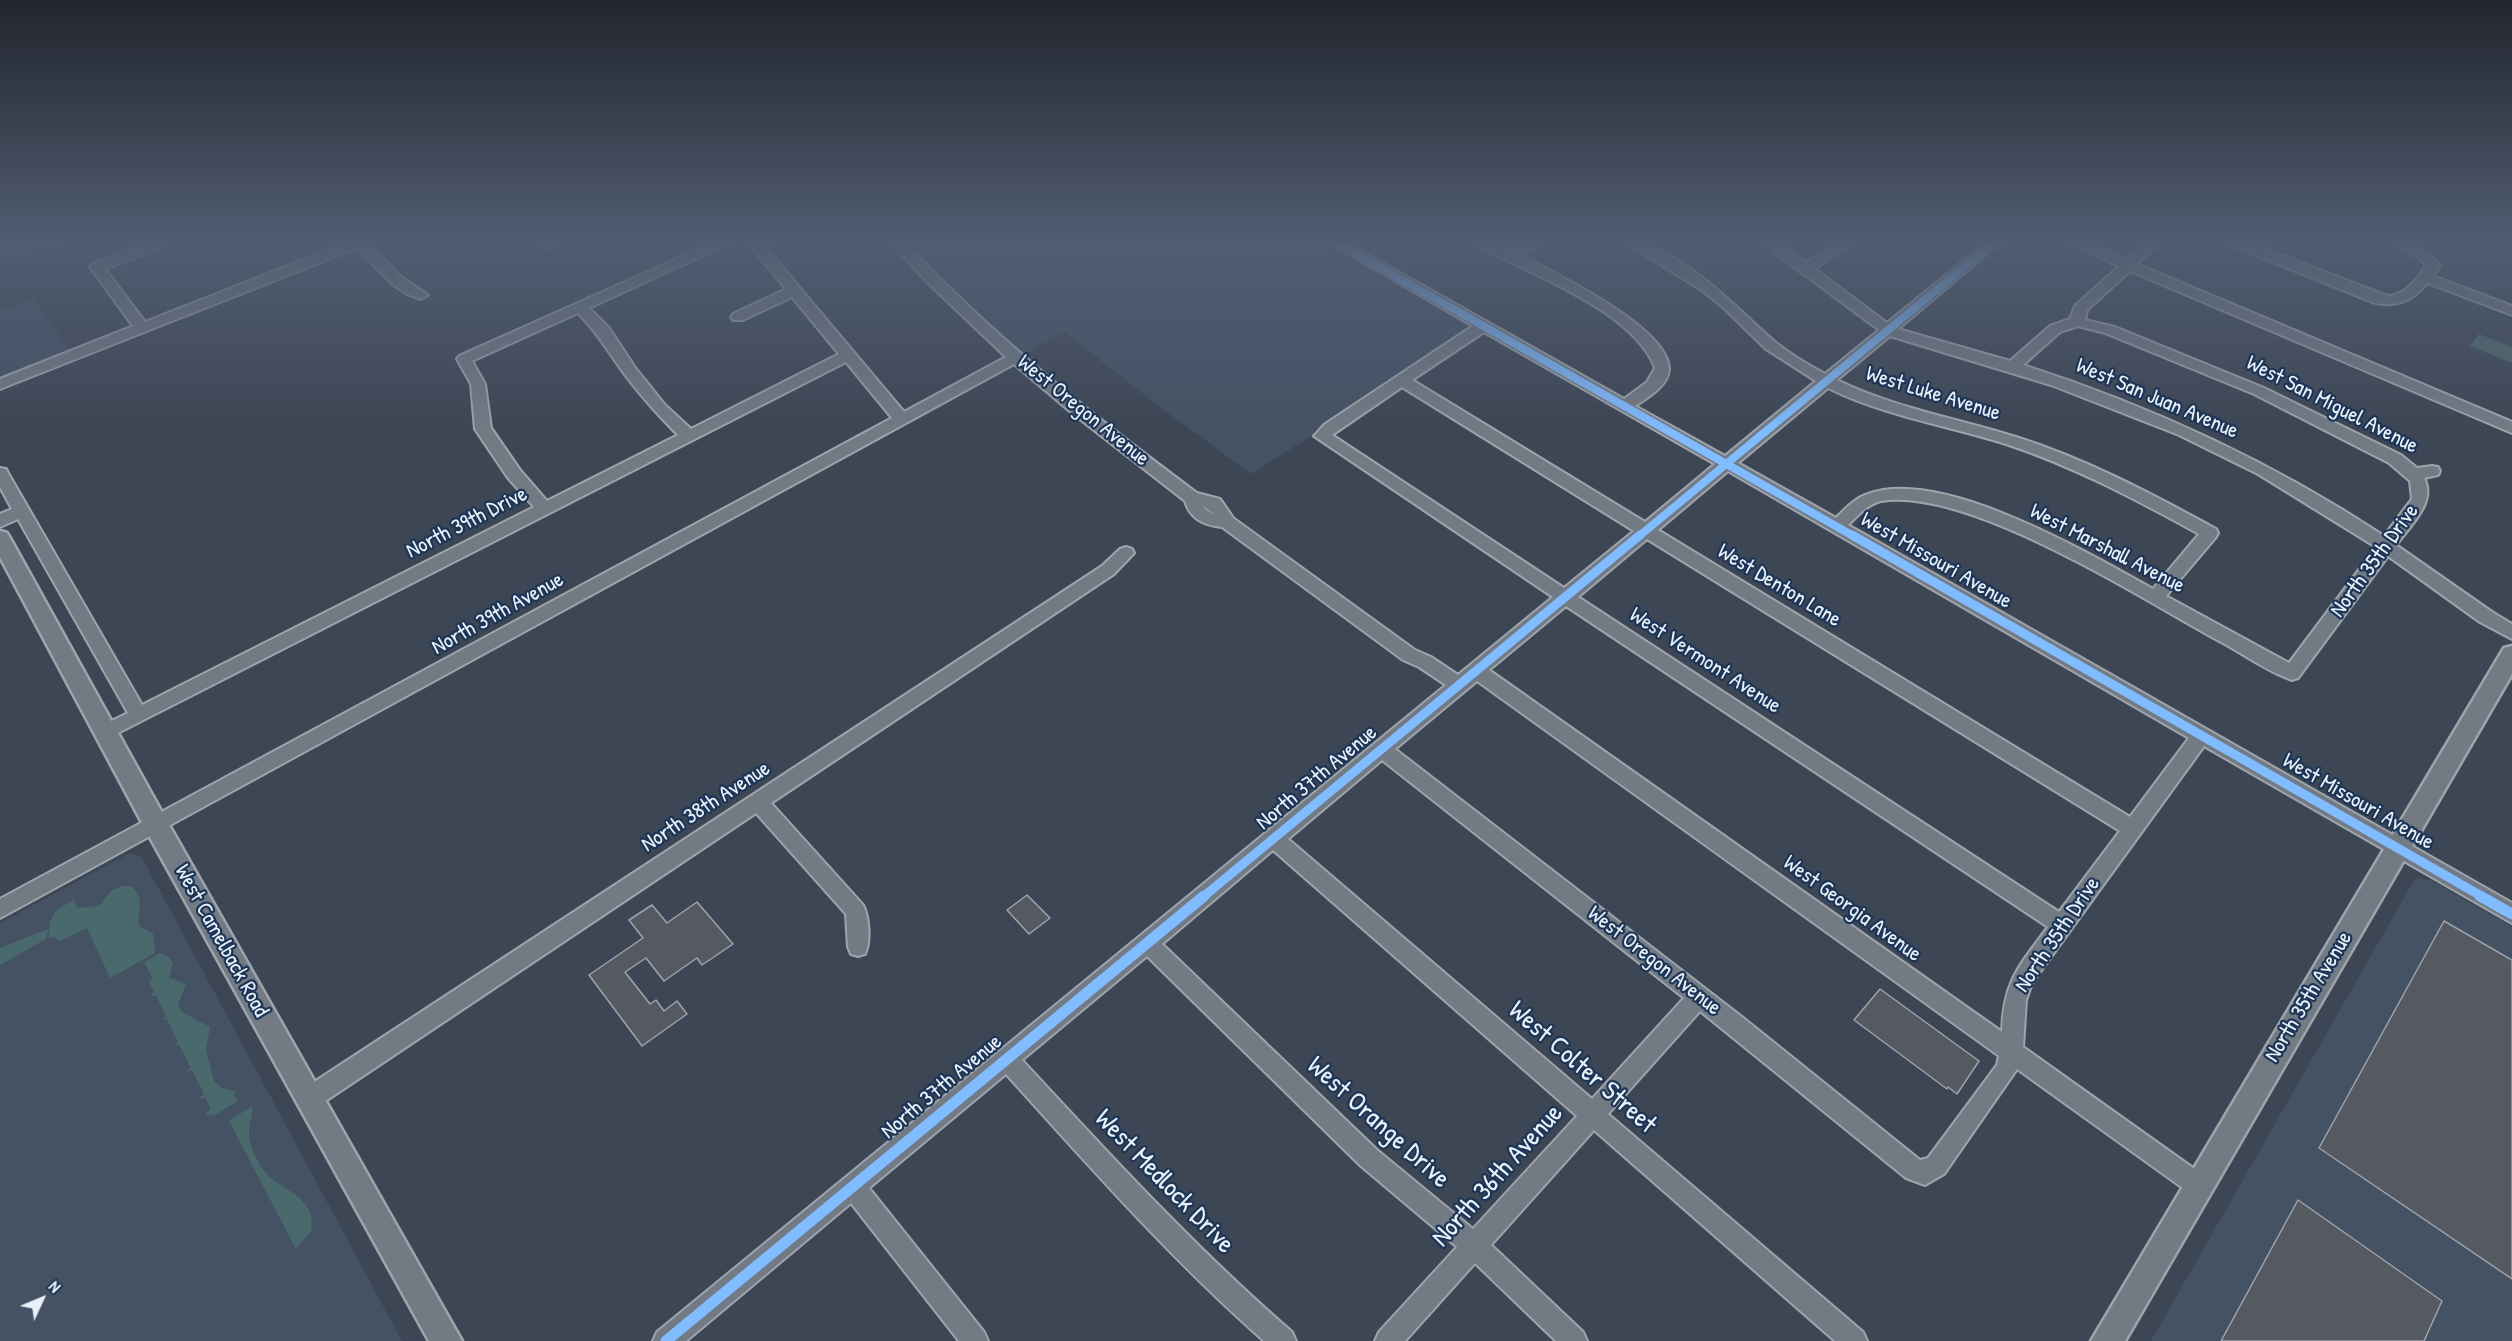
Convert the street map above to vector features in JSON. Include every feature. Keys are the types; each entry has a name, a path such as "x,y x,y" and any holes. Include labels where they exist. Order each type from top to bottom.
{"main road":[{"name":"West Camelback Road","path":"0,538 156,825 446,1341"},
{"name":"North 35th Avenue","path":"2107,1341 2512,654"}],"street":[{"path":"126,307 142,328"},
{"path":"0,384 196,307"},
{"path":"545,509 514,474 483,429 478,384 464,360 578,307"},
{"path":"580,307 604,330 631,372 660,408 689,436"},
{"path":"738,316 759,307"},
{"path":"807,307 902,420"},
{"name":"West Oregon Avenue","path":"961,307 1097,425 1193,498 1196,511 1200,515 1216,521 1226,520 1409,655 1415,667 1454,690"},
{"name":"West Missouri Avenue","path":"1449,307 2512,914"},
{"path":"1603,307 1652,348 1668,370 1651,387 1624,406"},
{"name":"West Luke Avenue","path":"1730,307 1763,339 1792,362 1826,381 1890,409 1969,428 2056,458 2120,486 2210,533 2155,598"},
{"name":"West San Juan Avenue","path":"1854,307 1887,330 1927,344 2012,367 2111,401 2205,440 2290,485 2386,546 2486,617 2512,632"},
{"name":"North 37th Avenue","path":"666,1341 1916,307"},
{"path":"2012,367 2055,329 2077,322 2083,307"},
{"path":"2226,307 2512,428"},
{"name":"West San Miguel Avenue","path":"2077,322 2110,330 2259,391 2351,435 2395,459 2414,474 2432,471"},
{"path":"1402,381 1483,326"},
{"name":"North 39th Drive","path":"106,732 848,355"},
{"name":"North 39th Avenue","path":"0,909 1017,357"},
{"name":"West Vermont Avenue","path":"1402,381 1329,429 1322,436 2061,925"},
{"name":"West Denton Lane","path":"1402,381 2134,829"},
{"path":"0,473 139,716"},
{"name":"North 35th Drive","path":"2292,673 2420,500 2422,491 2414,474"},
{"name":"West Marshall Avenue","path":"1836,527 1862,503 1887,489 1924,495 2006,522 2095,564 2292,673"},
{"path":"0,521 22,511"},
{"name":"North 38th Avenue","path":"310,1098 1108,570 1126,553"},
{"name":"West Georgia Avenue","path":"1477,671 2199,1186"},
{"name":"North 35th Drive","path":"1925,1173 1936,1166 2006,1070 2013,1054 2013,1001 2018,987 2061,925 2202,735"},
{"name":"West Oregon Avenue","path":"1382,749 1699,997 1914,1170 1925,1173"},
{"path":"758,802 856,911 858,947"},
{"name":"West Colter Street","path":"1274,839 1854,1341"},
{"name":"West Orange Drive","path":"1147,944 1368,1158 1474,1246 1574,1341"},
{"name":"North 36th Avenue","path":"1389,1341 1699,997"},
{"name":"West Medlock Drive","path":"1007,1059 1150,1213 1210,1274 1283,1341"},
{"path":"853,1186 975,1341"}],"shaded area":[{"path":"12,307 40,307 70,352 0,379 0,311"},
{"path":"971,307 1436,307 1466,324 1469,329 1315,430 1313,435 1251,474 1152,401 1065,332 1024,354"},
{"path":"130,853 141,856 402,1341 0,1341 0,923"},
{"path":"2417,878 2432,881 2512,927 2512,1341 2151,1341 2413,882"}],"green space":[{"path":"2479,334 2512,347 2512,363 2470,346"},
{"path":"122,886 131,886 138,895 139,926 153,934 155,953 110,978 87,928 58,942 55,937 49,939 50,924 51,919 61,907 74,900 77,908 99,906 111,891"},
{"path":"48,929 46,939 0,965 0,948"},
{"path":"160,953 169,957 173,963 169,978 186,984 178,1005 182,1012 210,1027 206,1050 214,1081 222,1088 237,1092 234,1094 238,1101 212,1117 211,1114 207,1116 206,1113 211,1109 205,1097 201,1099 200,1097 204,1094 192,1070 188,1072 187,1070 191,1068 179,1045 174,1045 178,1042 167,1019 162,1020 166,1017 156,995 152,997 151,995 154,992 149,982 153,979 144,962"},
{"path":"252,1106 249,1138 258,1161 275,1181 302,1200 312,1219 311,1231 296,1249 229,1121"}],"building":[{"path":"1027,895 1050,918 1029,934 1007,910"},
{"path":"697,902 733,944 702,965 697,958 664,981 646,958 625,972 650,1004 656,1000 664,1011 677,1001 687,1014 642,1046 589,975 643,938 629,920 652,905 667,923"},
{"path":"2444,921 2512,960 2512,1279 2319,1148"},
{"path":"1880,989 1979,1061 1957,1094 1854,1020"},
{"path":"2298,1200 2442,1301 2424,1341 2221,1341"}],"cycle path":[{"path":"1449,307 2512,914"},
{"path":"666,1341 1916,307"}]}
